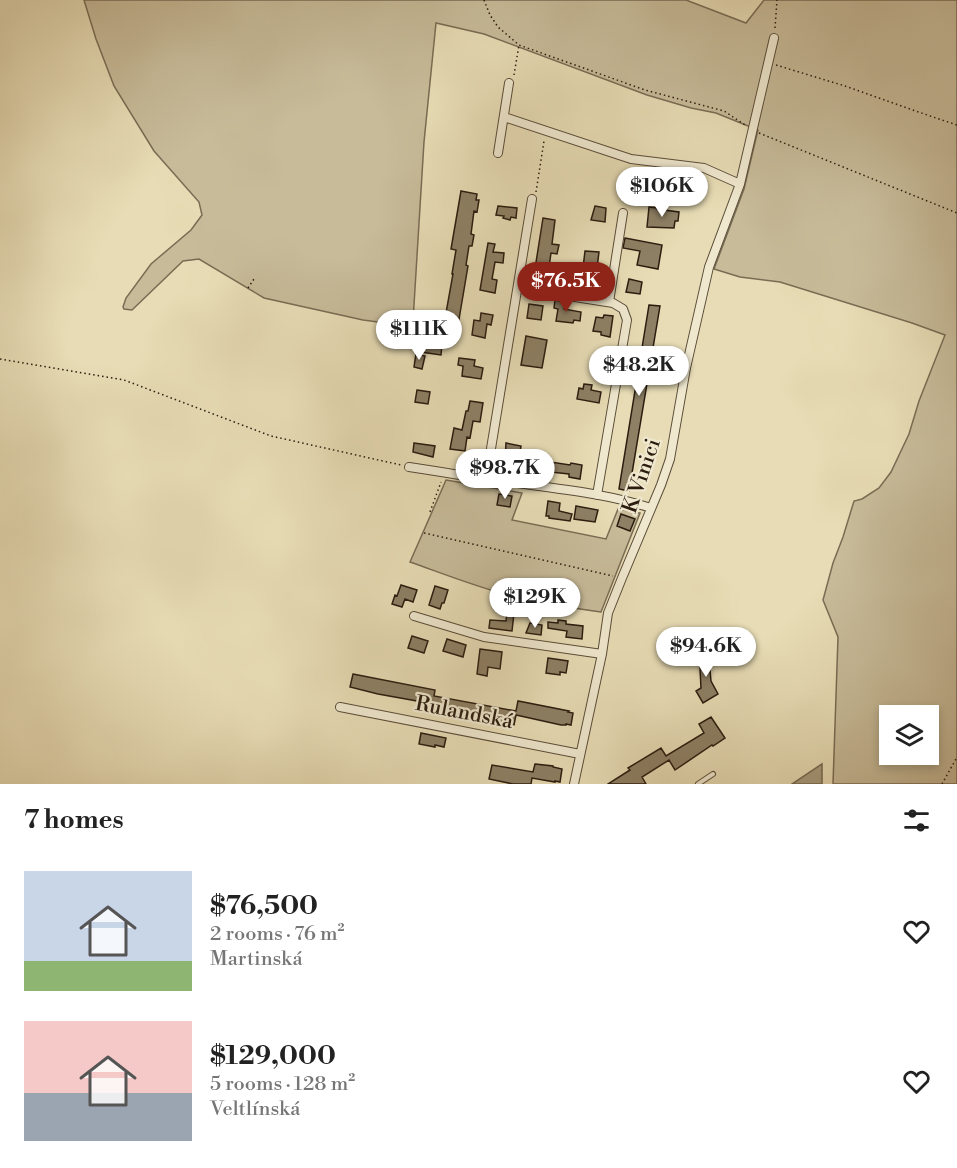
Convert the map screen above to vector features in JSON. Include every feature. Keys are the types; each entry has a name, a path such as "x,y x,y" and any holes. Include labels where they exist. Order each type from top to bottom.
{"street":[{"name":"K Vinici","path":"574,784 602,654 608,613 662,485 670,459 686,368 709,267 740,184 774,38"},
{"path":"498,153 509,83"},
{"path":"504,117 631,159 704,168 740,184"},
{"path":"486,479 533,199"},
{"path":"609,302 623,213"},
{"path":"518,288 609,302 623,309 627,321 597,495"},
{"path":"410,467 597,495 651,508"},
{"path":"414,616 484,637 602,654"},
{"name":"Rulandská","path":"340,707 580,754"}],"lane":[{"path":"698,784 713,774"}],"path":[{"path":"484,0 498,27 519,45 645,90 724,111 752,130 957,213"},
{"path":"774,38 777,0"},
{"path":"509,83 513,84 519,45"},
{"path":"768,62 957,125"},
{"path":"533,199 545,131"},
{"path":"248,288 254,279"},
{"path":"0,359 124,380 271,436 410,467"},
{"path":"430,512 444,472"},
{"path":"424,533 622,578"},
{"path":"942,784 957,758"}],"shaded area":[{"path":"84,0 686,0 746,23 764,0 957,0 957,784 833,784 838,637 823,600 854,501 862,499 879,488 891,472 909,434 919,401 945,335 780,282 740,277 714,269 744,189 758,130 716,113 647,95 484,34 436,23 424,142 413,321 363,320 264,298 199,259 183,261 132,310 123,307 126,298 151,264 191,230 202,215 199,202 154,151 114,86"},
{"path":"446,480 522,493 512,520 606,539 618,509 640,513 601,612 515,597 410,562"},
{"path":"822,764 822,784 792,784"}],"building":[{"path":"461,191 477,194 476,200 479,200 477,212 474,211 471,234 474,235 472,246 469,246 466,265 468,266 456,337 442,335 453,274 456,250 451,249"},
{"path":"498,206 517,208 516,218 511,217 510,220 496,215"},
{"path":"595,206 606,208 605,222 591,220"},
{"path":"649,207 679,212 674,228 647,227"},
{"path":"543,218 555,220 552,244 559,245 557,254 551,253 549,267 552,273 548,277 534,275"},
{"path":"625,238 662,245 658,269 637,265 640,251 623,248"},
{"path":"488,243 495,244 493,252 504,253 503,263 495,262 492,279 497,280 495,293 480,290"},
{"path":"585,251 599,252 597,268 583,268"},
{"path":"629,279 642,282 640,294 626,292"},
{"path":"555,300 565,302 564,309 581,312 580,321 574,320 573,323 556,321 558,309 554,308"},
{"path":"529,304 543,306 541,320 527,318"},
{"path":"649,305 660,306 629,491 619,489"},
{"path":"481,313 493,315 491,325 487,324 485,338 472,335 474,320 480,321"},
{"path":"604,315 613,316 610,337 593,331 596,317 603,318"},
{"path":"526,336 547,340 542,368 521,365"},
{"path":"423,341 442,344 441,355 421,352"},
{"path":"416,354 425,356 422,369 414,367"},
{"path":"459,358 475,360 474,366 483,368 481,379 462,376 463,366 458,365"},
{"path":"584,384 592,385 591,390 601,392 599,403 577,399 579,388 583,389"},
{"path":"417,390 430,392 428,404 415,402"},
{"path":"470,401 483,403 480,422 473,421 465,451 450,449 454,428 462,430"},
{"path":"414,443 435,446 433,457 413,452"},
{"path":"506,443 521,446 518,463 505,461"},
{"path":"537,460 582,465 580,479 569,477 569,474 535,472"},
{"path":"499,494 512,496 510,507 497,505"},
{"path":"548,501 560,503 559,511 572,514 570,521 546,516"},
{"path":"576,506 598,510 595,522 574,519"},
{"path":"621,514 635,519 630,531 617,526"},
{"path":"401,585 417,590 413,602 405,599 402,607 392,604"},
{"path":"435,586 448,590 440,609 429,605"},
{"path":"507,612 514,613 512,631 489,628 490,620 506,621"},
{"path":"558,620 566,621 566,624 583,626 582,639 566,637 567,631 548,628 548,622 558,623"},
{"path":"530,623 542,625 541,635 526,633"},
{"path":"412,636 428,641 424,653 408,648"},
{"path":"447,639 466,645 463,657 443,651"},
{"path":"708,648 711,681 718,694 703,703 696,691 701,688 699,649"},
{"path":"480,649 502,652 500,669 488,667 487,676 477,674"},
{"path":"548,658 568,661 566,673 560,672 560,675 546,673"},
{"path":"353,674 435,690 434,696 516,711 518,701 569,711 573,713 571,725 516,715 514,725 455,715 432,709 433,704 350,687"},
{"path":"711,717 725,738 713,746 675,770 669,760 642,777 646,784 608,784 630,770 628,768 661,748 666,756 704,733 699,724"},
{"path":"421,733 446,738 444,747 419,744"},
{"path":"535,764 562,769 560,782 532,778 531,784 513,784 489,779 492,765 533,772"}]}
